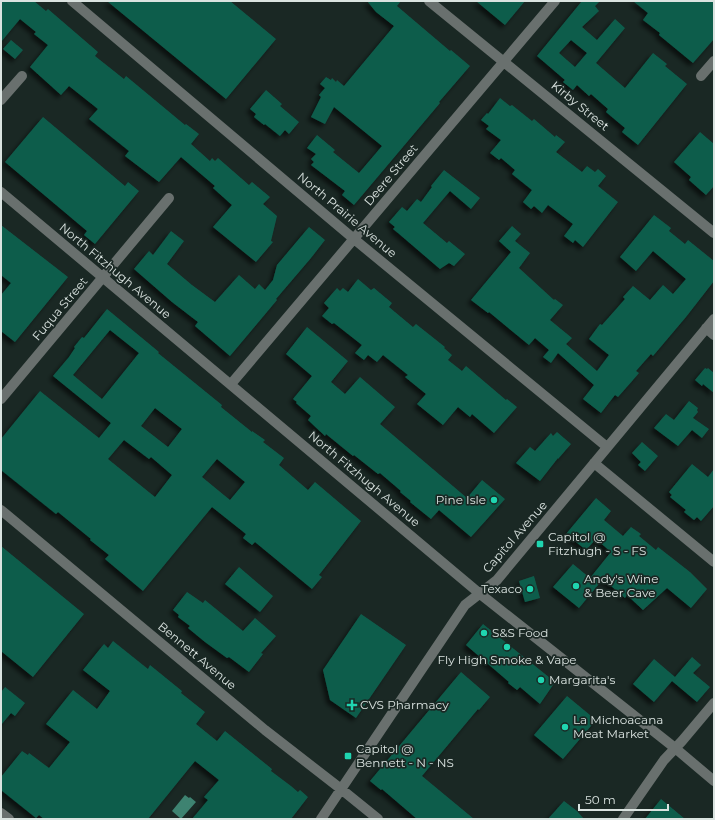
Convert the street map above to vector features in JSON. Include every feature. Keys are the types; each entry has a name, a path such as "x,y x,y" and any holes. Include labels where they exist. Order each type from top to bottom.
{"street":[{"name":"North Prairie Avenue","path":"72,1 354,239 607,447"},
{"name":"Kirby Street","path":"430,1 714,233"},
{"name":"Deere Street","path":"230,384 556,1"},
{"path":"701,76 714,61"},
{"path":"1,100 22,76"},
{"name":"North Fitzhugh Avenue","path":"1,192 479,593 675,748 714,781"},
{"name":"Fuqua Street","path":"1,399 169,198"},
{"name":"Capitol Avenue","path":"321,819 465,605 497,580 714,319"},
{"path":"706,328 714,335"},
{"path":"594,463 714,562"},
{"name":"Bennett Avenue","path":"1,510 265,730 341,788 378,819"},
{"path":"623,819 664,760 714,703"},
{"path":"1,813 8,819"}],"shaded area":[{"path":"185,795 196,802 181,819 172,811"}],"building":[{"path":"1,1 34,1 46,11 48,9 98,52 95,56 124,79 126,76 185,125 186,124 199,134 191,144 210,161 212,158 215,161 218,158 249,185 252,182 270,197 263,204 277,216 271,241 273,242 256,262 213,227 232,205 213,188 215,186 181,157 159,182 125,156 129,151 89,119 98,109 69,86 61,95 30,67 48,45 34,34 36,32 20,19 1,42"},
{"path":"107,1 230,1 276,39 226,99"},
{"path":"367,1 401,1 397,6 470,66 354,205 342,195 345,191 311,165 314,162 311,159 316,154 307,148 317,135 335,150 333,152 359,173 382,146 334,107 325,124 311,117 321,97 319,95 325,88 320,84 326,77 331,80 332,78 336,82 337,80 344,86 394,26 376,12"},
{"path":"476,1 525,1 505,25"},
{"path":"582,1 600,1 595,6 599,11 582,27 597,40 615,19 625,28 596,63 625,88 653,53 667,64 665,66 687,84 638,145 622,132 625,128 606,112 608,109 591,94 589,96 577,85 573,90 563,82 565,80 537,56","holes":["571,40 587,53 575,67 559,53"]},
{"path":"633,1 714,1 714,39 693,63 659,35 660,33 643,20 648,13"},
{"path":"11,40 23,50 15,59 3,49"},
{"path":"266,90 282,104 280,106 299,122 289,134 285,130 280,136 254,117 256,114 250,109"},
{"path":"500,98 510,106 512,105 532,121 534,119 555,137 556,135 565,142 556,152 582,172 587,166 595,172 598,169 606,176 598,186 618,202 583,247 575,240 573,243 564,236 573,224 548,205 542,213 534,206 531,209 523,202 532,190 512,174 515,170 501,158 499,160 490,153 501,140 486,129 489,126 481,120 487,113 488,114"},
{"path":"43,117 125,186 128,182 139,191 95,244 84,235 87,231 5,162"},
{"path":"700,132 714,144 714,186 706,195 689,180 691,177 674,162"},
{"path":"444,170 480,198 471,209 450,191 423,223 447,243 449,241 465,254 454,266 449,263 440,269 393,229 395,227 389,222 402,207 407,211 417,199 421,202 432,187 431,186"},
{"path":"654,215 671,228 669,231 685,244 688,240 714,261 714,281 653,356 651,354 636,371 639,373 618,397 615,395 601,413 583,399 594,385 558,353 551,363 543,357 549,350 535,338 529,345 489,312 488,313 471,300 511,252 499,241 512,226 521,234 515,241 530,253 519,268 554,300 555,299 563,305 550,320 572,338 566,344 597,371 609,355 589,339 600,324 602,325 625,299 623,297 633,286 650,300 663,285 673,294 686,279 653,251 636,271 620,257"},
{"path":"1,225 68,277 15,342 1,331 1,295 11,283 1,275"},
{"path":"309,227 325,240 230,356 195,326 198,322 134,269 149,251 153,255 171,231 184,241 167,264 215,302 239,275 255,289 259,284 265,290 273,280 277,265"},
{"path":"358,279 371,290 374,288 392,303 389,307 413,327 416,324 445,347 444,348 452,355 448,360 462,371 466,366 506,400 507,399 517,407 494,433 472,414 470,417 458,407 443,425 417,404 426,394 405,377 408,375 383,355 377,362 368,355 364,360 355,353 362,345 334,323 332,324 322,316 329,308 324,303 337,288 340,291 343,288 348,292"},
{"path":"107,309 222,405 221,407 252,432 265,440 263,442 284,458 279,465 308,490 315,482 361,521 319,575 322,577 312,589 255,542 252,545 243,538 246,534 212,507 143,591 105,559 109,555 90,540 91,539 58,512 56,514 1,470 1,439 40,391 99,438 111,423 53,376 69,357 75,348 74,347 82,337 84,338","holes":["110,330 139,353 102,399 73,375","155,408 182,429 168,447 141,426","124,440 149,459 151,457 172,475 155,497 108,459","217,459 245,482 230,500 202,477"]},
{"path":"307,327 348,361 331,382 345,394 360,377 395,407 380,424 467,498 482,480 505,499 471,537 439,510 431,519 410,502 411,501 400,492 401,491 380,473 378,474 354,455 353,456 326,434 325,436 308,420 311,416 293,399 312,376 286,354"},
{"path":"705,368 708,368 714,373 714,393 703,384 702,386 695,380"},
{"path":"689,401 698,408 698,412 693,418 709,429 702,438 692,430 678,446 654,428 666,414 674,420"},
{"path":"557,432 571,444 540,481 516,463 530,447 535,451 551,433 553,436"},
{"path":"642,442 658,456 645,471 638,465 641,462 632,453"},
{"path":"692,464 708,477 714,469 714,506 701,521 697,517 694,520 684,512 686,510 670,497 672,495 669,492"},
{"path":"596,498 611,511 604,520 623,536 631,527 641,534 639,536 656,550 658,547 690,572 707,589 691,608 667,588 643,610 627,595 625,598 603,579 579,608 553,587 573,564 590,578 611,552 596,539 586,550 566,534"},
{"path":"1,546 84,614 33,677 1,651"},
{"path":"239,567 273,596 260,612 225,584"},
{"name":"Texaco","path":"534,576 540,598 525,602 519,581"},
{"path":"187,592 203,603 205,600 243,631 255,618 276,636 261,653 263,654 249,672 205,642 188,628 190,626 178,617 179,615 173,610"},
{"name":"CVS Pharmacy","path":"361,614 406,645 356,718 330,700 323,670"},
{"path":"483,624 555,682 540,704 520,687 517,690 508,683 509,682 466,645"},
{"path":"113,641 148,669 150,665 205,712 196,724 217,741 225,731 272,769 271,771 298,792 300,790 308,797 291,819 192,819 208,800 204,797 219,780 195,761 148,819 44,819 39,815 36,818 1,790 1,777 22,751 28,755 29,753 49,768 70,742 46,724 73,690 97,709 110,691 83,670 104,644 108,648"},
{"path":"692,657 701,665 693,673 710,687 697,702 672,681 654,702 633,684 654,659 675,677"},
{"path":"461,672 490,697 479,710 478,709 422,776 474,819 417,819 382,789 381,790 370,781"},
{"path":"5,687 25,703 15,716 11,713 1,725 1,692"},
{"name":"La Michoacana Meat Market","path":"567,696 596,720 563,759 534,735"},
{"path":"661,799 685,819 645,819"},
{"path":"564,801 577,811 584,819 548,819"}],"place":[{"name":"Pine Isle","path":"494,500"},
{"name":"Capitol @ Fitzhugh - S - FS","path":"540,544"},
{"name":"Andy's Wine & Beer Cave","path":"576,586"},
{"name":"Texaco","path":"530,589"},
{"name":"S&S Food","path":"484,633"},
{"name":"Fly High Smoke & Vape","path":"507,647"},
{"name":"Margarita's","path":"541,680"},
{"name":"CVS Pharmacy","path":"352,705"},
{"name":"La Michoacana Meat Market","path":"565,727"},
{"name":"Capitol @ Bennett - N - NS","path":"348,756"}]}
